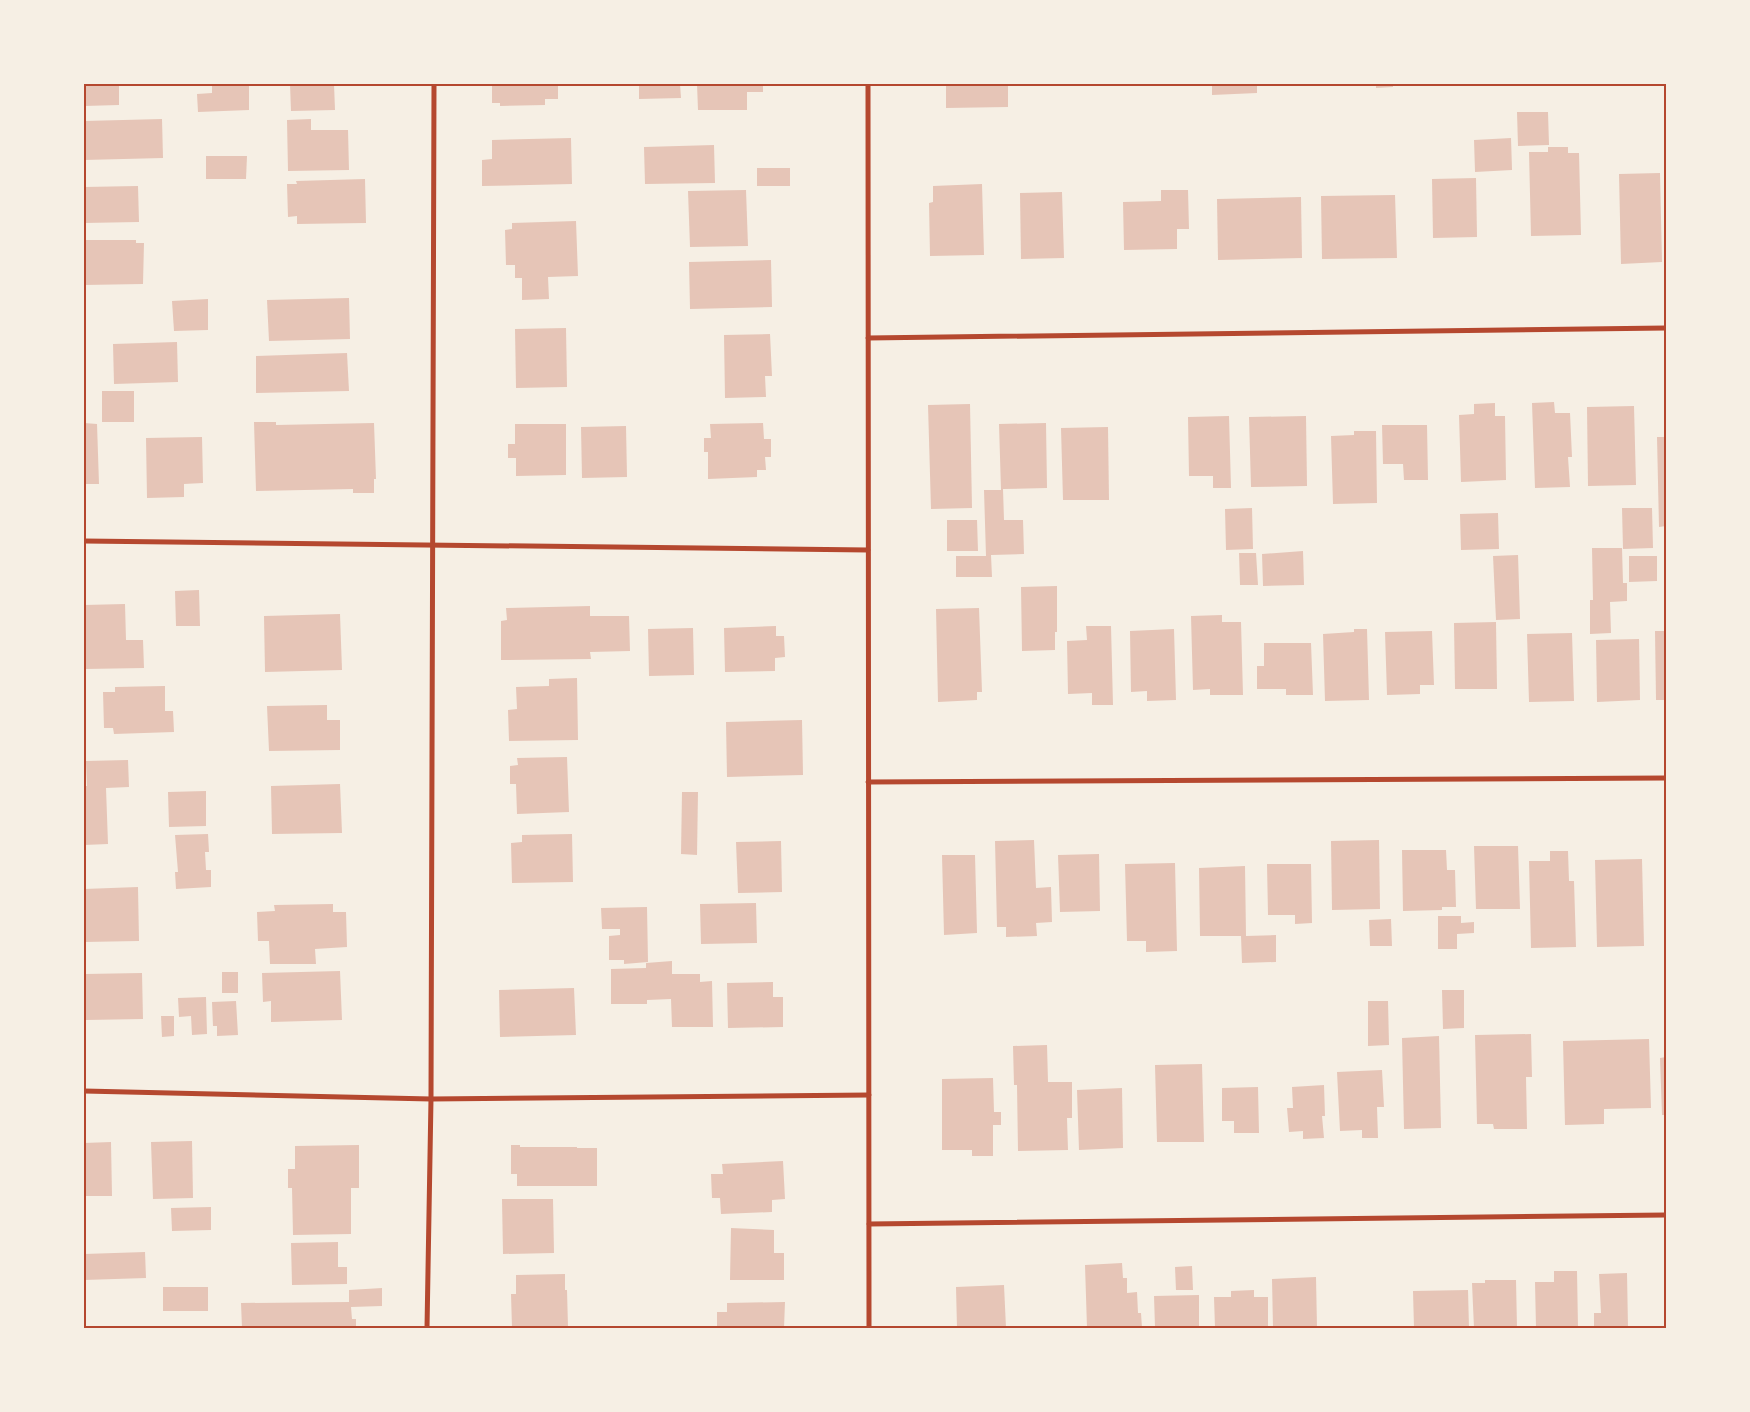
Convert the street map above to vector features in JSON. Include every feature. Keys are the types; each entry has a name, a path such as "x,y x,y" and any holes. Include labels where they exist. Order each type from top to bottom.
{"street":[{"path":"428,1328 431,1099 434,84"},
{"path":"868,84 869,1328"},
{"path":"868,338 1666,328"},
{"path":"84,541 868,550"},
{"path":"868,782 1666,778"},
{"path":"84,1091 431,1099 869,1095"},
{"path":"869,1224 1666,1215"}],"building":[{"path":"84,84 119,84 119,105 84,106"},
{"path":"212,84 249,84 249,110 198,112 197,94 212,93"},
{"path":"290,84 334,84 335,110 291,111"},
{"path":"492,84 558,84 558,99 545,99 545,105 500,106 500,103 492,103"},
{"path":"639,84 680,84 681,98 639,99"},
{"path":"697,84 763,84 763,92 747,92 747,110 698,110"},
{"path":"946,84 1008,84 1008,107 946,108"},
{"path":"1212,84 1257,84 1257,93 1212,95"},
{"path":"1376,84 1393,84 1393,87 1376,88"},
{"path":"1517,112 1548,112 1549,145 1518,146"},
{"path":"162,119 163,158 84,160 84,121"},
{"path":"311,119 311,130 348,130 349,170 288,171 287,120"},
{"path":"571,138 572,184 482,186 482,160 492,159 492,140"},
{"path":"1511,138 1512,170 1475,172 1474,140"},
{"path":"714,145 715,183 645,184 644,147"},
{"path":"1548,147 1568,147 1568,153 1579,153 1581,235 1531,236 1529,152 1548,152"},
{"path":"206,156 247,156 246,179 206,179"},
{"path":"757,168 790,168 790,186 757,186"},
{"path":"1660,173 1662,262 1621,264 1619,174"},
{"path":"1476,178 1477,237 1433,238 1432,179"},
{"path":"365,179 366,223 297,224 297,216 288,217 287,184 297,184 296,181"},
{"path":"982,184 984,255 930,256 929,203 933,202 933,186"},
{"path":"138,186 139,222 84,223 84,187"},
{"path":"746,190 748,246 690,247 688,191"},
{"path":"1161,190 1188,190 1189,229 1177,229 1177,249 1124,250 1123,202 1161,201"},
{"path":"1062,192 1064,258 1021,259 1020,193"},
{"path":"1395,195 1397,258 1322,259 1321,196"},
{"path":"1301,197 1302,258 1218,260 1217,199"},
{"path":"576,221 578,276 548,277 549,299 522,300 522,278 515,278 515,265 506,265 505,230 512,229 512,223"},
{"path":"84,240 136,240 136,243 144,243 143,284 84,285"},
{"path":"771,260 772,307 690,309 689,262"},
{"path":"349,298 350,339 269,341 267,300"},
{"path":"208,299 208,330 174,331 172,301"},
{"path":"566,328 567,387 516,388 515,329"},
{"path":"770,334 772,376 765,376 766,397 725,398 724,335"},
{"path":"177,342 178,382 114,384 113,344"},
{"path":"347,353 349,391 256,393 256,356"},
{"path":"102,391 134,391 134,422 102,422"},
{"path":"1554,402 1555,413 1570,413 1572,457 1568,457 1570,487 1535,488 1532,403"},
{"path":"1495,403 1495,416 1505,416 1506,480 1461,482 1459,415 1474,414 1474,404"},
{"path":"970,404 972,508 931,509 928,405"},
{"path":"1634,406 1636,485 1588,486 1587,407"},
{"path":"1229,416 1231,488 1213,488 1213,476 1189,476 1188,417"},
{"path":"1306,416 1307,486 1251,487 1249,417"},
{"path":"254,422 276,422 276,425 374,423 376,479 374,479 374,493 353,493 353,489 256,491"},
{"path":"84,423 97,424 99,484 84,484"},
{"path":"763,423 764,439 771,439 771,457 765,457 766,470 757,470 757,477 708,479 708,452 704,452 704,438 711,438 710,424"},
{"path":"1046,423 1047,488 1003,489 1004,520 1023,520 1024,554 991,555 992,577 956,577 956,556 986,556 984,490 1001,490 999,424"},
{"path":"515,424 566,424 566,475 516,476 516,458 508,458 508,444 515,444"},
{"path":"1382,425 1427,425 1428,480 1404,480 1403,464 1383,464"},
{"path":"626,426 627,477 582,478 581,427"},
{"path":"1108,427 1109,500 1063,500 1061,428"},
{"path":"1354,431 1376,431 1377,503 1333,504 1331,436 1354,435"},
{"path":"202,437 203,483 184,484 184,497 147,498 146,438"},
{"path":"1657,437 1666,437 1666,526 1659,527"},
{"path":"1252,508 1253,549 1226,550 1225,509"},
{"path":"1622,508 1652,508 1653,548 1623,549"},
{"path":"1498,513 1499,549 1461,550 1460,514"},
{"path":"947,520 977,520 978,551 947,551"},
{"path":"1592,548 1622,548 1623,583 1627,583 1627,601 1610,602 1611,633 1590,634 1590,600 1593,600"},
{"path":"1303,551 1304,585 1263,586 1262,554"},
{"path":"1239,553 1256,553 1258,585 1240,585"},
{"path":"1518,555 1520,619 1496,620 1493,556"},
{"path":"1629,556 1657,556 1657,581 1629,582"},
{"path":"1057,586 1055,650 1022,651 1021,587"},
{"path":"199,590 200,626 176,626 175,591"},
{"path":"125,604 126,640 143,640 144,668 85,669 84,605"},
{"path":"590,606 590,616 629,616 630,651 590,652 591,659 501,660 501,621 507,620 506,608"},
{"path":"979,608 982,692 977,692 977,700 938,702 936,609"},
{"path":"340,614 342,670 265,672 264,616"},
{"path":"1222,615 1222,622 1241,622 1243,695 1210,695 1210,689 1193,690 1191,616"},
{"path":"1496,622 1497,689 1455,689 1454,623"},
{"path":"776,626 776,636 784,636 785,657 775,658 775,671 725,672 724,628"},
{"path":"1086,626 1111,626 1113,705 1092,705 1092,693 1068,694 1067,641 1087,640"},
{"path":"693,628 694,675 649,676 648,629"},
{"path":"1174,629 1176,700 1147,701 1147,691 1131,692 1130,631"},
{"path":"1354,629 1367,629 1369,700 1325,701 1323,634 1354,632"},
{"path":"1432,631 1434,685 1420,685 1420,694 1387,695 1385,632"},
{"path":"1655,631 1666,631 1666,700 1656,700"},
{"path":"1572,633 1574,701 1529,702 1527,634"},
{"path":"1639,639 1640,700 1597,702 1596,640"},
{"path":"1264,643 1311,643 1313,695 1286,695 1286,689 1257,689 1257,666 1264,666"},
{"path":"577,678 578,740 509,741 508,710 517,709 516,687 549,686 549,679"},
{"path":"165,686 165,711 173,711 174,732 114,734 113,728 104,728 103,692 115,692 115,687"},
{"path":"327,705 327,720 340,720 340,750 269,751 267,706"},
{"path":"802,720 803,775 727,777 726,722"},
{"path":"567,757 569,812 517,814 516,784 510,784 510,766 518,765 517,758"},
{"path":"128,760 129,787 106,788 108,844 84,845 84,786 87,786 86,761"},
{"path":"340,784 342,833 272,834 271,786"},
{"path":"206,791 206,826 169,827 168,792"},
{"path":"682,792 698,792 697,855 681,854"},
{"path":"208,834 209,852 205,852 206,870 211,870 211,887 176,889 175,872 178,872 175,835"},
{"path":"572,834 573,882 512,883 511,843 522,842 522,835"},
{"path":"1034,840 1036,888 1051,887 1052,922 1036,923 1037,936 1006,937 1006,927 997,927 995,841"},
{"path":"1379,840 1380,909 1332,910 1331,841"},
{"path":"781,841 782,892 738,893 736,842"},
{"path":"1474,846 1518,846 1520,909 1476,909"},
{"path":"1402,850 1446,850 1447,870 1455,870 1456,907 1442,907 1442,910 1403,911"},
{"path":"1550,851 1568,851 1569,881 1574,881 1576,947 1531,948 1529,861 1550,861"},
{"path":"1099,854 1100,911 1060,912 1058,855"},
{"path":"942,855 975,855 977,933 944,935"},
{"path":"1642,859 1644,946 1597,947 1595,860"},
{"path":"1175,863 1177,951 1146,952 1146,941 1127,941 1125,864"},
{"path":"1267,864 1311,864 1312,923 1295,924 1295,915 1268,915"},
{"path":"1245,866 1246,936 1276,935 1276,962 1242,963 1241,936 1200,936 1199,868"},
{"path":"138,887 139,941 84,942 84,889"},
{"path":"756,903 757,943 701,944 700,904"},
{"path":"333,904 333,912 346,912 347,947 315,949 316,964 270,964 269,941 258,941 257,912 275,911 274,905"},
{"path":"647,907 648,962 624,964 624,960 609,960 609,936 620,935 620,929 602,929 601,908"},
{"path":"1438,916 1461,916 1461,923 1474,922 1474,933 1457,934 1457,949 1438,949"},
{"path":"1391,919 1392,946 1370,946 1369,920"},
{"path":"672,961 672,974 700,974 700,982 712,981 713,1027 672,1027 671,999 647,1000 647,1004 611,1004 611,969 646,968 646,963"},
{"path":"340,971 342,1020 271,1022 271,1001 263,1002 262,973"},
{"path":"222,972 238,972 238,993 222,993"},
{"path":"142,973 143,1019 86,1020 84,1008 85,974"},
{"path":"773,982 773,997 783,997 783,1027 728,1028 727,983"},
{"path":"574,988 576,1035 500,1037 499,990"},
{"path":"1442,990 1464,990 1464,1028 1443,1029"},
{"path":"206,997 207,1034 192,1035 191,1016 179,1017 178,998"},
{"path":"236,1001 238,1035 217,1036 217,1026 213,1026 212,1002"},
{"path":"1368,1001 1388,1001 1389,1045 1368,1046"},
{"path":"161,1016 174,1016 174,1036 162,1037"},
{"path":"1531,1034 1532,1077 1526,1077 1527,1129 1494,1129 1493,1124 1477,1124 1475,1035"},
{"path":"1439,1036 1441,1128 1404,1129 1402,1038"},
{"path":"1649,1039 1651,1108 1604,1109 1604,1124 1565,1125 1563,1041"},
{"path":"1047,1045 1048,1082 1072,1082 1072,1118 1067,1118 1068,1150 1018,1151 1017,1085 1014,1085 1013,1046"},
{"path":"1666,1057 1666,1115 1662,1115 1660,1058"},
{"path":"1202,1064 1204,1142 1157,1142 1155,1065"},
{"path":"1382,1070 1384,1107 1377,1107 1378,1138 1362,1138 1362,1130 1340,1131 1337,1072"},
{"path":"993,1078 994,1112 1001,1112 1001,1125 993,1125 993,1156 972,1156 972,1150 942,1150 942,1079"},
{"path":"1324,1085 1325,1116 1322,1116 1324,1138 1303,1139 1303,1131 1289,1132 1287,1108 1293,1108 1292,1087"},
{"path":"1258,1087 1259,1133 1234,1133 1234,1121 1222,1121 1222,1088"},
{"path":"1122,1088 1123,1148 1079,1150 1077,1090"},
{"path":"192,1141 193,1198 153,1199 151,1142"},
{"path":"111,1142 112,1196 84,1196 84,1143"},
{"path":"359,1145 359,1188 351,1188 351,1234 293,1235 292,1188 288,1188 288,1169 295,1169 295,1146"},
{"path":"511,1145 520,1145 520,1147 597,1148 597,1186 517,1186 517,1174 511,1174"},
{"path":"783,1161 785,1199 772,1200 772,1212 721,1214 720,1198 712,1198 711,1174 723,1174 722,1164"},
{"path":"502,1199 553,1199 554,1253 503,1254"},
{"path":"211,1207 211,1230 172,1231 171,1208"},
{"path":"731,1228 774,1230 774,1253 784,1253 784,1280 730,1280"},
{"path":"338,1242 338,1267 347,1267 347,1284 292,1285 291,1243"},
{"path":"145,1252 146,1278 84,1280 84,1254"},
{"path":"1122,1263 1123,1278 1127,1278 1127,1293 1137,1292 1138,1313 1141,1313 1142,1328 1087,1328 1085,1265"},
{"path":"1192,1266 1193,1290 1176,1290 1175,1267"},
{"path":"1554,1271 1577,1271 1578,1328 1536,1328 1535,1282 1554,1282"},
{"path":"1627,1273 1628,1328 1594,1328 1594,1313 1601,1313 1599,1274"},
{"path":"565,1274 568,1327 512,1328 511,1294 516,1294 516,1275"},
{"path":"1316,1277 1317,1328 1273,1328 1272,1279"},
{"path":"1485,1280 1516,1280 1517,1328 1474,1328 1472,1283 1485,1283"},
{"path":"1004,1285 1006,1328 957,1328 956,1287"},
{"path":"163,1287 208,1287 208,1311 163,1311"},
{"path":"382,1288 382,1306 351,1307 352,1319 356,1319 356,1328 242,1328 241,1303 349,1302 349,1290"},
{"path":"1254,1290 1254,1297 1268,1297 1268,1328 1215,1328 1214,1297 1231,1297 1231,1291"},
{"path":"1468,1290 1469,1328 1414,1328 1413,1291"},
{"path":"1199,1295 1199,1328 1155,1328 1154,1296"},
{"path":"785,1302 784,1328 717,1328 717,1312 727,1312 727,1303"}]}
